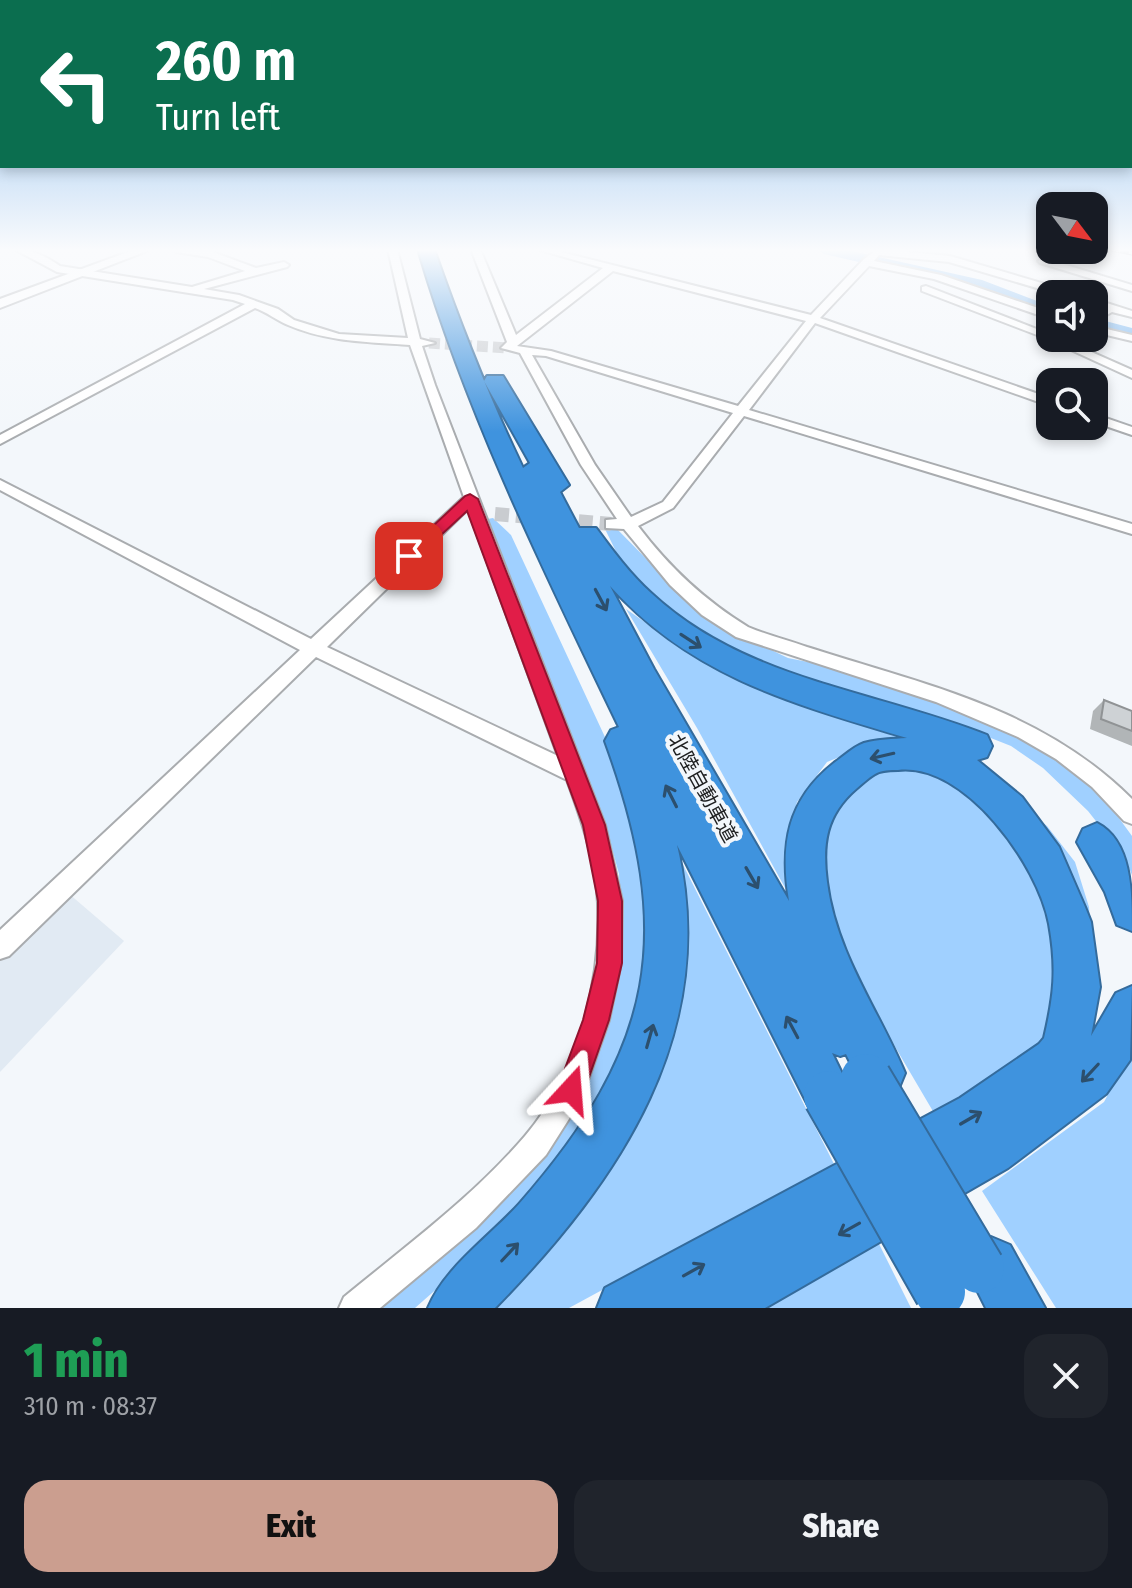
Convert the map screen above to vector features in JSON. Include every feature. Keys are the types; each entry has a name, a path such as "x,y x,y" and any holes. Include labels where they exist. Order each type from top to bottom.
{"highway":[{"name":"北陸自動車道","path":"448,310 514,475 615,687 858,1082 980,1292"},
{"name":"北陸自動車道","path":"467,310 495,381 547,493 628,652 858,1082"},
{"path":"495,381 602,558 639,602 660,620 712,654 770,682 960,740 998,758"},
{"path":"456,1308 554,1203 591,1155 622,1106 645,1053 659,1002 667,955 667,908 661,859 648,808 603,689 523,504 514,475"},
{"path":"625,1308 977,1115 1031,1081 1065,1051 1088,1021 1105,989 1111,955 1110,922 1099,885 1085,856 1054,819 1007,781 974,765 942,755 911,752 882,754 856,764 836,779 820,800 808,826 805,854 808,888 817,926 839,986 858,1082"},
{"path":"1080,821 1107,854 1132,910"},
{"path":"710,1308 990,1150 1042,1114 1089,1077 1114,1044 1132,1009"}],"street":[{"path":"0,440 243,310"},
{"path":"271,310 290,322 338,337 422,342"},
{"path":"355,1308 465,1217 536,1145 571,1090 596,1020 609,963 610,901 594,825 473,506 412,310"},
{"path":"502,310 518,345 620,524 657,565 696,600 741,631 930,690 1003,718 1067,756 1132,814"},
{"path":"518,345 560,310"},
{"path":"778,310 813,319 1036,397"},
{"path":"620,524 668,505 821,310"},
{"path":"981,310 1036,331"},
{"path":"1108,327 1132,338"},
{"path":"518,345 1132,529"},
{"path":"1083,352 1132,374"},
{"path":"1108,423 1132,431"},
{"path":"0,484 313,648 573,773"},
{"path":"473,506 495,514"},
{"path":"0,947 313,648 473,506"}],"shaded area":[{"path":"493,518 511,535 611,750 649,888 646,958 631,1026 605,1090 539,1185 457,1271 415,1308 372,1308 451,1249 545,1125 598,1029 622,945 619,874 604,819 575,757 482,520"},
{"path":"605,529 617,529 679,592 734,632 788,658 853,671 968,705 1071,768 1108,803 1132,836 1132,875 1125,858 1088,811 1043,768 1011,746 958,725 746,661 684,624 626,572"},
{"path":"626,609 678,645 909,738 872,744 827,762 797,802 787,842 794,904 697,728"},
{"path":"932,761 1009,795 1047,826 1075,862 1089,907 1091,940 1048,1035 990,1080 934,1113 844,960 820,890 816,830 861,772"},
{"path":"673,845 834,1164 569,1308 484,1308 596,1175"},
{"path":"68,893 124,941 0,1072 0,957"},
{"path":"1132,1050 1132,1308 1056,1308 982,1191 1104,1102"},
{"path":"877,1240 911,1308 759,1308"}],"building":[{"path":"1104,700 1132,711 1132,731 1101,719"}],"waterway":[{"path":"1108,328 1132,334"}],"tunnel":[{"path":"429,343 507,348"},
{"path":"495,514 611,524"}],"route":[{"path":"409,556 470,499 594,825 610,901 609,963 596,1020 571,1090"}]}
